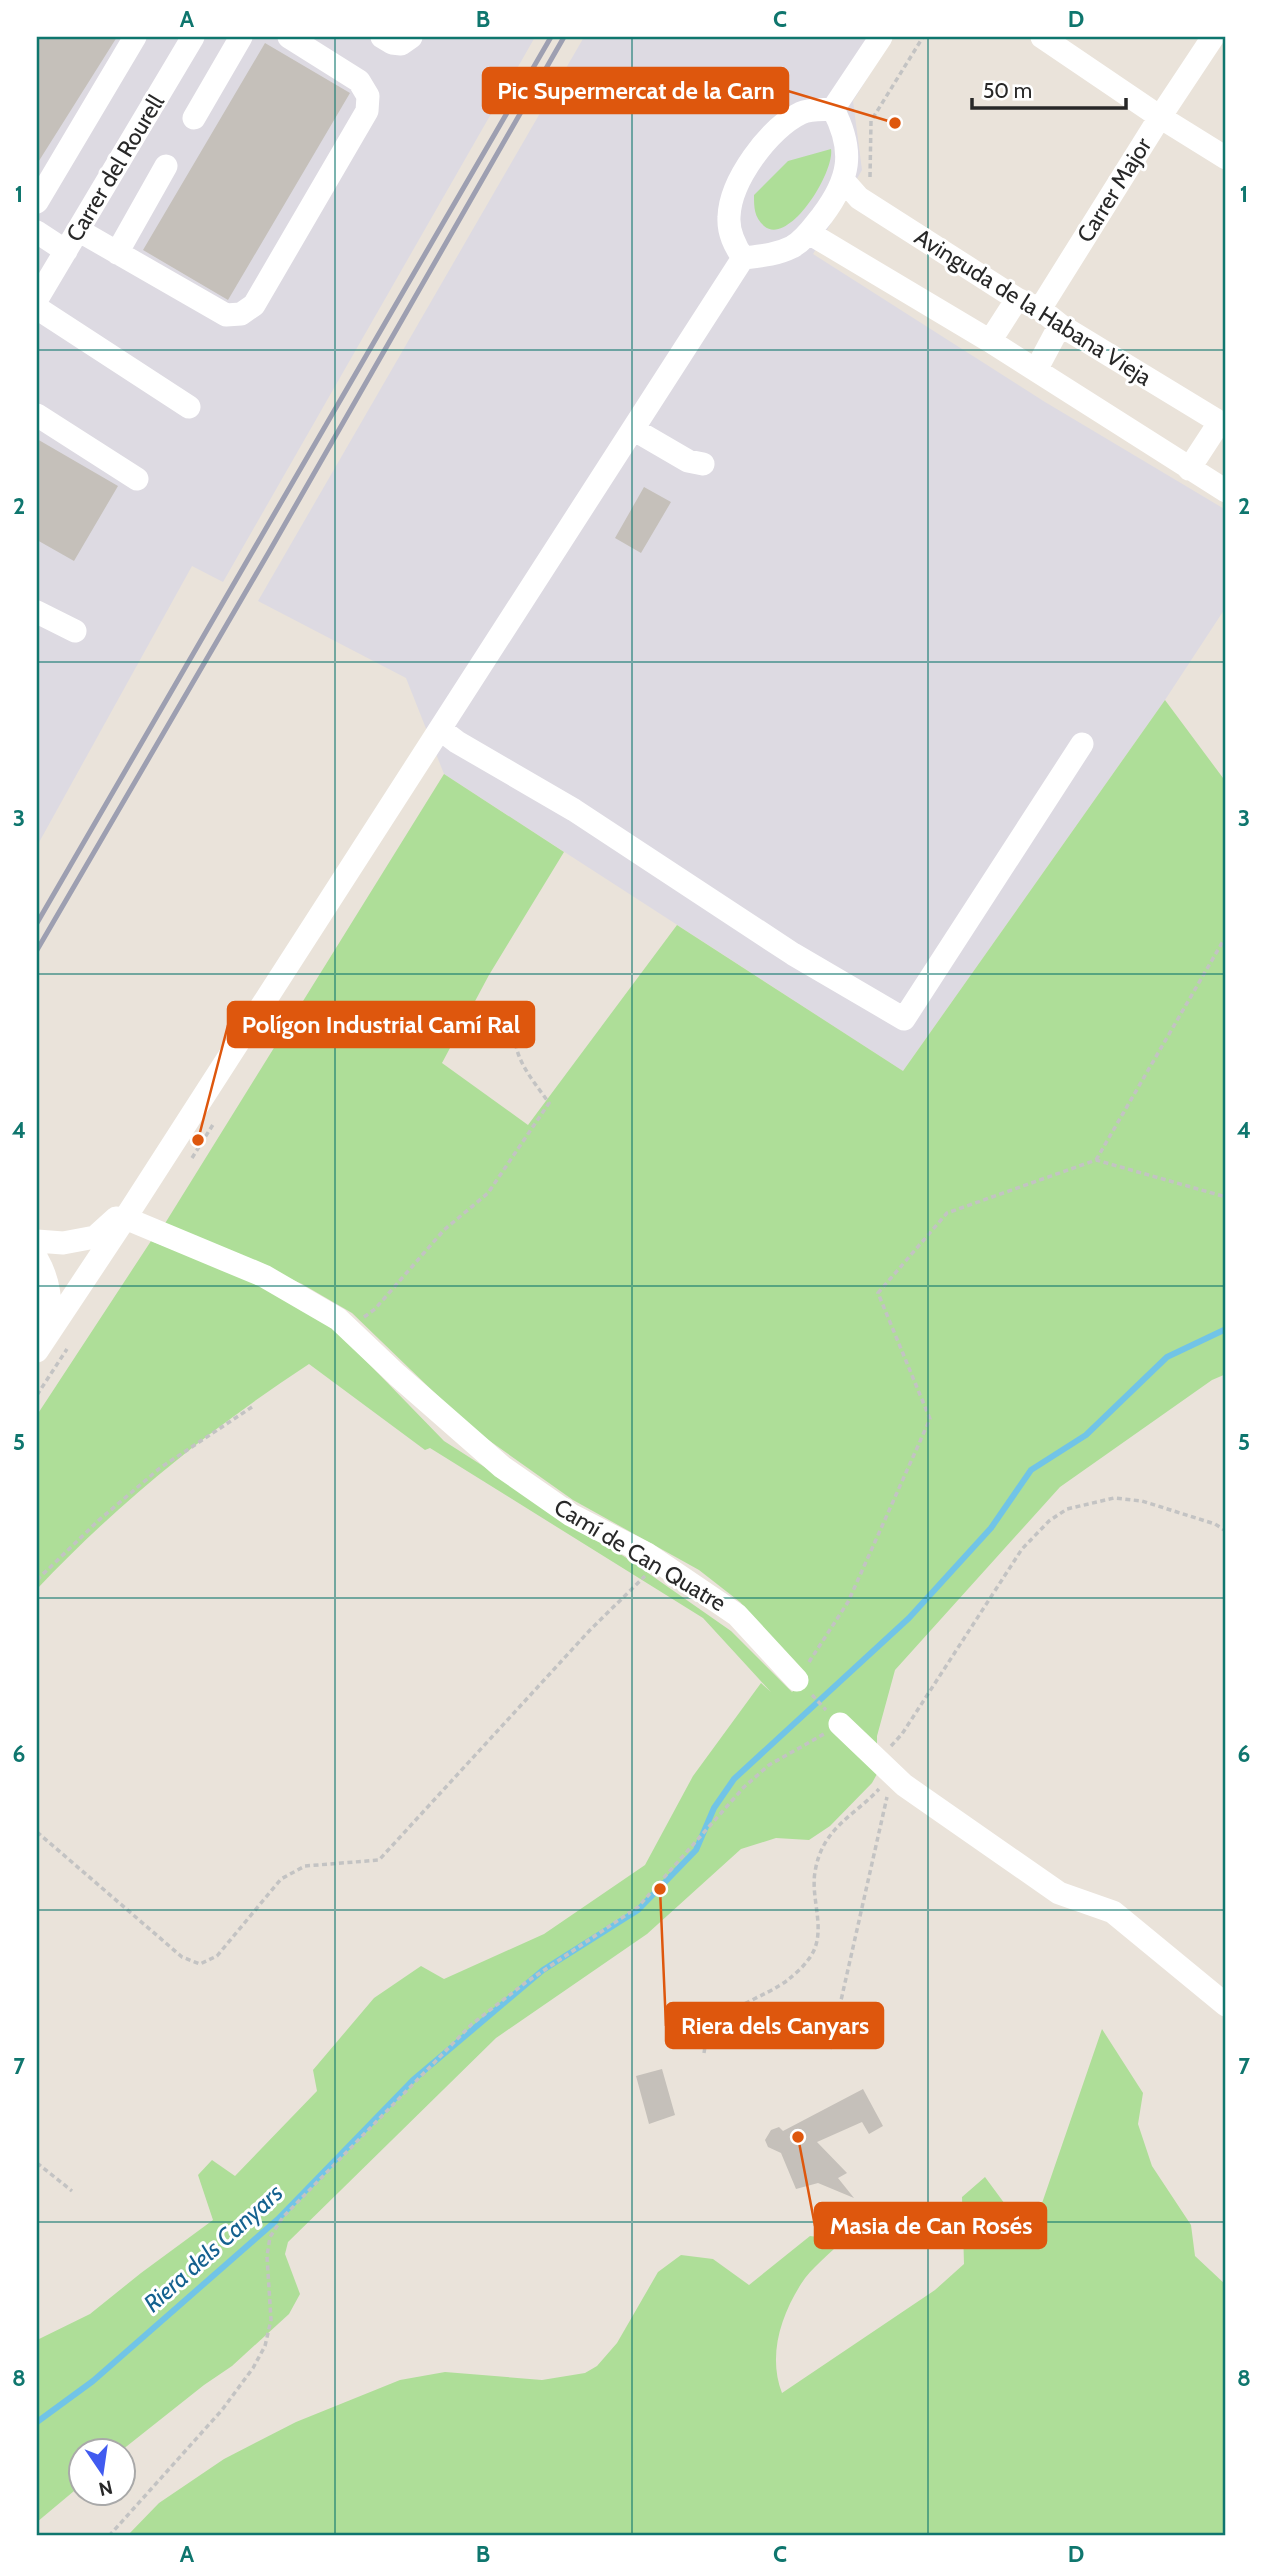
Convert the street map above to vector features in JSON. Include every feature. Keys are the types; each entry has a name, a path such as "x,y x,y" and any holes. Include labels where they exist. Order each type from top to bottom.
{"street":[{"path":"37,202 135,37"},
{"name":"Carrer del Rourell","path":"39,295 192,37"},
{"path":"194,118 241,37"},
{"path":"78,230 226,315 241,314 254,305 367,111 368,96 359,81 289,37"},
{"path":"382,37 392,43 401,44 411,37"},
{"path":"833,109 881,37"},
{"path":"1042,37 1226,158"},
{"name":"Carrer Major","path":"1040,309 1213,37"},
{"path":"743,258 773,255 794,246 809,233 832,202 851,190 844,129 833,109"},
{"path":"743,258 733,242 729,218 735,192 747,168 773,132 803,111 833,109"},
{"path":"117,253 166,166"},
{"name":"Avinguda de la Habana Vieja","path":"851,190 1017,299 1040,309 1060,325 1223,425"},
{"path":"37,232 66,251"},
{"path":"809,233 990,341 1226,491"},
{"path":"41,1344 743,258"},
{"path":"39,295 189,407"},
{"path":"990,341 1017,299"},
{"path":"1036,370 1060,325"},
{"path":"37,415 137,479"},
{"path":"1189,469 1223,425"},
{"path":"633,429 688,460 703,464"},
{"path":"37,612 75,631"},
{"path":"440,729 457,742 574,810 793,954 904,1020 1082,744"},
{"path":"37,1241 63,1243 96,1237 130,1210"},
{"name":"Camí de Can Quatre","path":"130,1210 264,1276 338,1319 502,1467 571,1515 659,1562 737,1615 797,1680"},
{"path":"37,1259 45,1273 52,1304 41,1344"},
{"path":"840,1724 904,1785 1059,1894 1113,1912 1226,2005"}],"path":[{"path":"851,190 870,179 871,121 923,37"},
{"path":"1096,1160 1226,936"},
{"path":"348,1329 375,1309 444,1230 488,1193 548,1103 520,1062 513,1031 517,1016"},
{"path":"109,2536 222,2410 253,2368 265,2346 271,2320 267,2256 270,2236 283,2217 472,2025 525,1983 638,1908 744,1787 769,1765 840,1724 797,1680 848,1602 930,1419 878,1293 947,1213 1096,1160 1226,1197"},
{"path":"37,1580 99,1520 160,1468 252,1407"},
{"path":"704,2053 707,2036 722,2018 788,1980 809,1959 816,1946 819,1922 815,1872 829,1835 843,1819 868,1801 902,1734 1022,1549 1049,1521 1067,1509 1114,1498 1142,1501 1215,1524 1226,1531"},
{"path":"37,1832 182,1956 200,1964 217,1956 281,1879 305,1866 379,1860 590,1630 659,1562"},
{"path":"830,2049 885,1768"},
{"path":"37,2162 72,2191"}],"shaded area":[{"path":"37,37 535,37 223,582 192,566 37,846"},
{"path":"584,37 893,37 853,101 862,170 813,254 1045,402 1226,510 1226,607 1165,700 903,1071 444,774 406,678 258,601"}],"green space":[{"path":"831,149 826,174 797,217 786,226 774,230 764,226 756,215 754,195 788,161"},
{"path":"1165,700 1226,782 1226,1374 1212,1380 1060,1487 895,1670 877,1736 877,1774 872,1783 830,1826 809,1840 776,1838 741,1849 647,1934 496,2038 288,2242 285,2254 300,2294 289,2314 232,2366 136,2439 136,2436 66,2436 66,2498 37,2522 37,2340 90,2314 213,2220 198,2175 212,2160 235,2176 317,2091 313,2070 374,1998 421,1966 444,1979 544,1934 645,1865 693,1776 761,1683 771,1692 703,1618 430,1448 425,1450 309,1364 236,1414 166,1469 100,1527 37,1589 37,1415 151,1241 276,1290 340,1334 444,1441 628,1559 731,1631 792,1692 808,1677 740,1602 699,1570 573,1500 470,1427 352,1313 302,1284 164,1225 444,774 564,852 489,975 442,1063 528,1125 677,925 903,1071"},
{"path":"1102,2029 1143,2093 1138,2124 1152,2166 1191,2225 1195,2256 1226,2285 1226,2536 127,2536 159,2503 224,2459 296,2422 400,2380 445,2372 542,2380 585,2373 597,2366 617,2343 658,2272 681,2255 713,2259 749,2285 810,2236 843,2240 805,2278 787,2310 776,2351 782,2393 935,2290 964,2264 962,2197 985,2177 1030,2238"}],"building":[{"path":"37,37 117,37 37,164"},
{"path":"265,43 350,93 228,300 143,250"},
{"path":"37,439 118,486 74,561 37,540"},
{"path":"644,487 671,502 641,553 615,538"},
{"path":"662,2069 675,2115 649,2124 636,2076"},
{"path":"863,2089 883,2126 869,2134 862,2122 817,2142 847,2173 838,2178 854,2198 818,2183 796,2189 781,2153 768,2147 765,2140 771,2130 779,2127 783,2131"}],"waterway":[{"name":"Riera dels Canyars","path":"37,2422 93,2381 278,2219 413,2080 543,1970 638,1910 696,1850 714,1808 734,1779 909,1618 991,1528 1031,1470 1086,1435 1167,1357 1226,1329"}],"railway":[{"path":"37,923 551,37"},
{"path":"37,950 564,37"}],"place":[{"name":"Pic Supermercat de la Carn","path":"895,123"},
{"name":"Polígon Industrial Camí Ral","path":"198,1140"},
{"name":"Riera dels Canyars","path":"660,1889"},
{"name":"Masia de Can Rosés","path":"798,2137"}]}
